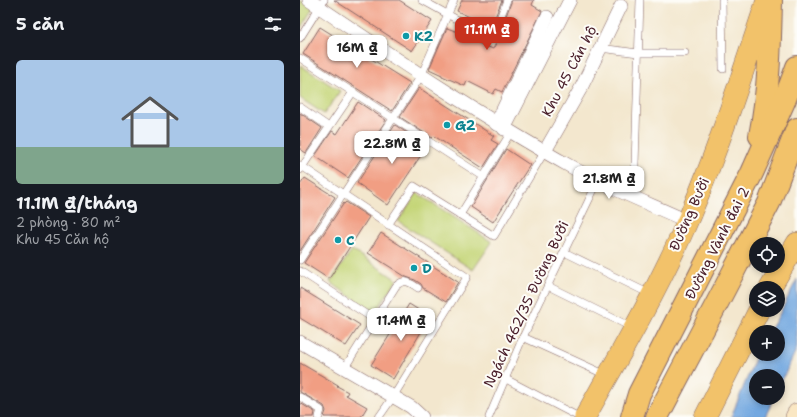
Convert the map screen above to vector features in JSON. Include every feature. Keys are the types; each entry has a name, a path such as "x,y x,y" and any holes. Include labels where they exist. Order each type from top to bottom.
{"highway":[{"path":"752,173 762,127 766,95 770,58 771,0"},
{"name":"Đường Vành đai 2","path":"632,417 639,394 752,173 785,99 797,67"},
{"name":"Đường Vành đai 2","path":"659,415 769,203 797,129"},
{"path":"769,203 797,152"},
{"path":"616,417 639,394"}],"main road":[{"name":"Đường Bưởi","path":"585,417 652,294 687,221 710,167 768,0"},
{"path":"774,281 797,243"},
{"path":"705,417 755,317"},
{"path":"795,417 797,413"}],"street":[{"path":"504,128 570,0"},
{"path":"317,2 421,76 504,128 598,181 687,221"},
{"name":"Khu 45 Căn hộ","path":"544,151 581,88 621,6"},
{"path":"504,128 547,17"},
{"path":"300,342 411,407 422,417"}],"lane":[{"path":"422,0 492,39 507,0"},
{"path":"300,260 421,76 454,0"},
{"path":"634,198 640,0"},
{"path":"722,0 723,69"},
{"path":"300,38 317,2"},
{"path":"600,48 638,53 685,53"},
{"path":"300,58 484,177"},
{"path":"353,92 301,167 467,277 393,397 379,417"},
{"path":"300,107 329,127"},
{"path":"460,215 484,177 504,128"},
{"path":"388,225 414,186 494,236 544,151"},
{"name":"Ngách 462/35 Đường Bưởi","path":"488,417 522,337 598,181"},
{"path":"564,252 652,294"},
{"path":"300,271 375,320"},
{"path":"344,369 396,286 400,282 405,281 418,288"},
{"path":"548,286 634,328"},
{"path":"522,337 608,376"},
{"path":"504,378 578,417"},
{"path":"300,397 320,410 320,417"}],"green space":[{"path":"300,0 313,8 300,29"},
{"path":"300,65 340,91 324,114 300,98"},
{"path":"417,193 492,242 473,270 398,221"},
{"path":"352,250 397,280 374,313 330,282"}],"water":[{"path":"797,279 797,348 785,374 785,369 751,369 754,361 785,361 785,325 773,325 778,317 785,317 785,303"},
{"path":"749,373 749,405 771,405 765,417 731,417"}],"building":[{"name":"K2","path":"334,0 399,0 432,21 412,51"},
{"path":"462,0 502,0 491,27 457,11"},
{"path":"512,0 534,0 532,5 542,11 502,92 496,89 493,94 467,81 465,86 429,69 447,28 458,32 457,34 493,49 502,32 500,32"},
{"path":"320,27 410,83 392,111 303,54"},
{"name":"G2","path":"419,88 494,136 491,140 498,144 483,168 434,136 432,138 400,117"},
{"path":"358,102 386,120 348,178 315,156 332,131 337,134"},
{"path":"300,113 322,128 306,153 300,149"},
{"path":"395,125 427,146 388,205 357,183"},
{"path":"506,149 530,165 493,222 471,207"},
{"path":"305,178 335,197 300,251 300,185"},
{"name":"C","path":"346,202 369,217 329,279 304,263"},
{"name":"D","path":"381,233 458,282 446,302 423,288 421,284 415,280 406,277 368,253"},
{"path":"300,288 360,325 346,346 300,318"},
{"path":"409,304 430,317 393,379 371,365"},
{"path":"300,363 338,385 337,386 348,392 346,395 367,407 361,417 324,417 326,411 324,406 300,392"},
{"path":"300,403 315,412 314,417 300,417"}],"place":[{"name":"K2","path":"406,36"},
{"name":"G2","path":"447,125"},
{"name":"C","path":"338,240"},
{"name":"D","path":"414,268"}]}
